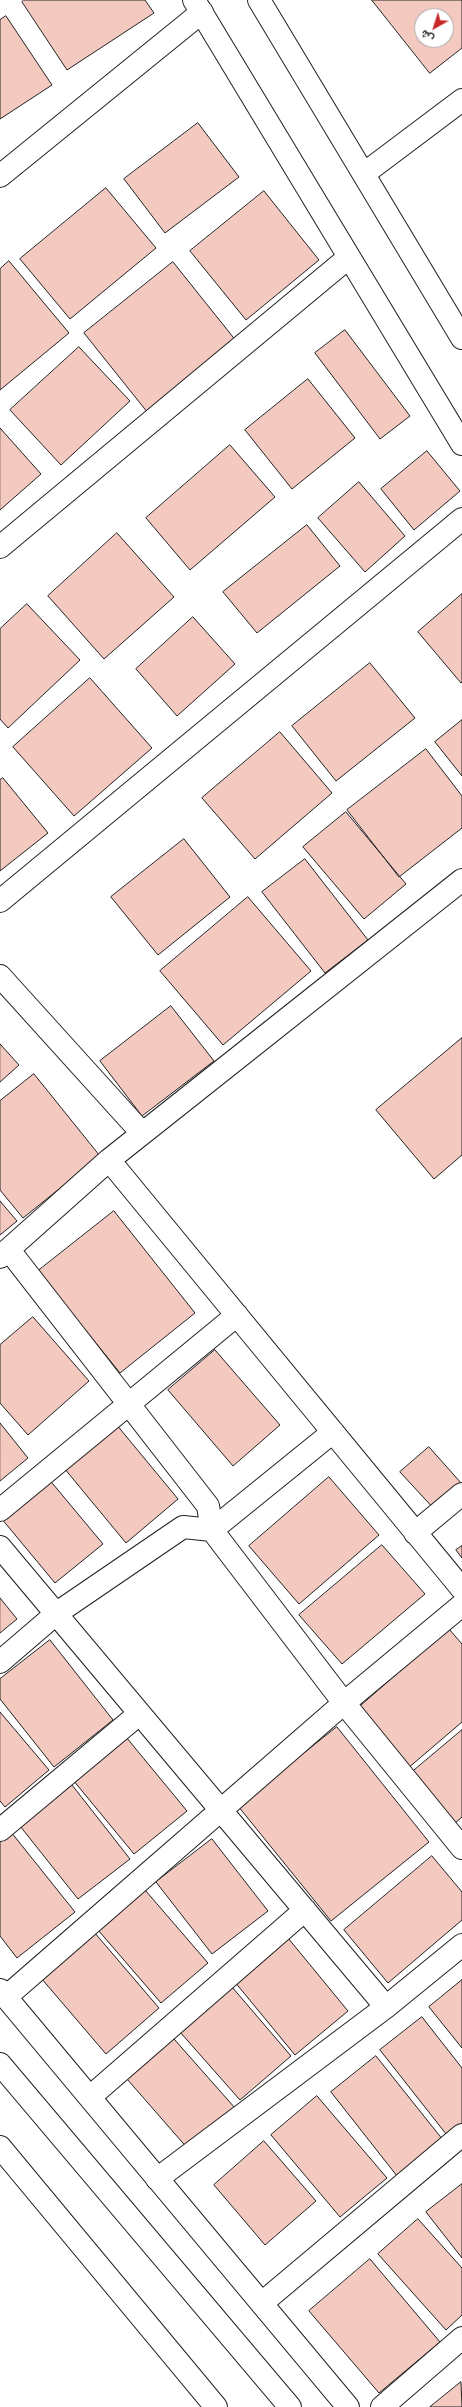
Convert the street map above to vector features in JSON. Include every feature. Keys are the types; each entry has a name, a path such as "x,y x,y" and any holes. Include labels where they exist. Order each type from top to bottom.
{"street":[{"path":"260,0 365,173 462,338"},
{"path":"0,176 198,6 348,258 462,444"},
{"path":"365,173 462,100"},
{"path":"0,547 348,258"},
{"path":"0,901 462,520"},
{"path":"462,880 109,1160 4,1253 208,1506 212,1530 344,1703 462,1848"},
{"path":"0,976 142,1134"},
{"path":"109,1160 462,1589"},
{"path":"0,1510 236,1315"},
{"path":"0,1662 57,1613 183,1527 212,1530 333,1432"},
{"path":"415,1533 462,1494"},
{"path":"0,1547 57,1613 139,1714 386,2007"},
{"path":"348,2407 309,2363 262,2303 3,1994 222,1812 344,1703 462,1605"},
{"path":"0,1830 139,1714"},
{"path":"90,2097 305,1910"},
{"path":"157,2179 386,2007 462,1945"},
{"path":"0,2064 290,2407"},
{"path":"262,2303 462,2135"},
{"path":"0,2147 216,2407"},
{"path":"382,2407 462,2338"}],"building":[{"path":"24,0 145,0 154,13 67,70 22,2"},
{"path":"372,0 462,0 462,48 430,73"},
{"path":"6,16 52,85 0,119 0,20"},
{"path":"198,123 239,177 165,233 124,179"},
{"path":"106,188 156,248 70,319 20,259"},
{"path":"264,191 319,260 246,320 190,251"},
{"path":"9,261 69,333 0,390 0,269"},
{"path":"173,262 237,342 148,413 84,333"},
{"path":"345,330 410,416 380,439 315,353"},
{"path":"79,347 130,401 61,465 10,410"},
{"path":"308,379 355,438 292,489 245,430"},
{"path":"0,428 41,474 0,510"},
{"path":"230,445 275,497 190,570 146,518"},
{"path":"427,451 460,491 414,530 381,489"},
{"path":"359,482 405,536 365,572 318,518"},
{"path":"307,525 340,566 257,633 223,592"},
{"path":"117,533 174,597 104,659 48,596"},
{"path":"462,594 462,682 461,683 418,632"},
{"path":"27,604 80,660 8,728 0,719 0,629"},
{"path":"193,617 235,664 177,716 136,669"},
{"path":"370,663 415,718 336,781 292,726"},
{"path":"90,678 152,748 74,816 13,747"},
{"path":"462,720 462,776 435,742"},
{"path":"280,732 332,793 255,859 202,798"},
{"path":"426,749 462,796 462,828 399,877 347,810"},
{"path":"3,778 48,833 0,871 0,780"},
{"path":"346,812 406,884 364,919 303,847"},
{"path":"184,839 230,897 158,955 111,897"},
{"path":"305,859 368,940 325,973 262,892"},
{"path":"248,897 311,971 223,1045 160,971"},
{"path":"171,1006 214,1061 142,1116 100,1061"},
{"path":"462,1038 462,1155 434,1179 376,1110"},
{"path":"0,1044 19,1065 0,1082"},
{"path":"34,1074 100,1156 23,1218 0,1190 0,1101"},
{"path":"0,1201 17,1221 0,1235"},
{"path":"114,1211 195,1313 120,1373 38,1271"},
{"path":"33,1317 89,1381 28,1435 0,1403 0,1345"},
{"path":"215,1350 280,1425 233,1466 168,1390"},
{"path":"0,1423 28,1458 0,1481"},
{"path":"116,1424 178,1499 126,1543 64,1468"},
{"path":"429,1447 462,1484 436,1511 400,1472"},
{"path":"329,1477 379,1535 299,1604 249,1546"},
{"path":"48,1478 103,1544 55,1583 1,1518"},
{"path":"382,1545 425,1594 342,1664 299,1615"},
{"path":"462,1546 462,1558 456,1550"},
{"path":"0,1598 17,1619 0,1633"},
{"path":"449,1629 462,1644 462,1722 407,1769 356,1710"},
{"path":"50,1640 113,1720 54,1767 0,1699 0,1679"},
{"path":"0,1712 49,1770 5,1807 0,1801"},
{"path":"337,1727 429,1842 331,1921 238,1806"},
{"path":"462,1730 462,1817 454,1824 411,1773"},
{"path":"126,1737 187,1811 134,1854 73,1780"},
{"path":"72,1785 130,1859 78,1899 20,1826"},
{"path":"11,1832 75,1912 17,1958 0,1936 0,1841"},
{"path":"212,1839 268,1911 212,1954 156,1882"},
{"path":"432,1856 462,1892 462,1920 388,1983 344,1930"},
{"path":"145,1890 208,1963 161,2003 98,1930"},
{"path":"94,1932 159,2008 106,2054 41,1978"},
{"path":"288,1938 348,2011 295,2055 234,1981"},
{"path":"462,1980 462,2048 429,2007"},
{"path":"232,1987 291,2056 240,2100 180,2032"},
{"path":"422,2017 462,2068 462,2130 450,2139 380,2050"},
{"path":"174,2039 235,2108 189,2150 127,2079"},
{"path":"376,2056 443,2140 397,2176 331,2092"},
{"path":"317,2096 387,2178 340,2217 271,2135"},
{"path":"264,2141 316,2201 265,2245 214,2185"},
{"path":"462,2184 462,2258 426,2212"},
{"path":"418,2219 462,2268 462,2315 446,2330 378,2254"},
{"path":"370,2259 440,2342 379,2393 309,2311"},
{"path":"461,2382 462,2407 430,2407"}]}
